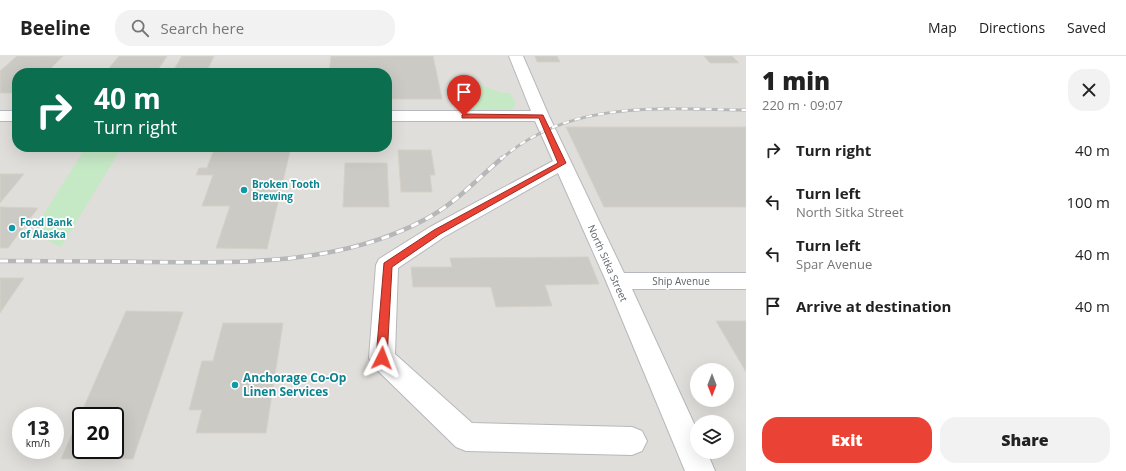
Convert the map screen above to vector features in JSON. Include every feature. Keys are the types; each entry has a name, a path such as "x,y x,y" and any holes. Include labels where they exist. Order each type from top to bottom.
{"street":[{"name":"North Sitka Street","path":"516,56 541,116 617,281 700,471"},
{"path":"0,116 12,116"},
{"path":"392,116 541,116"},
{"path":"562,163 437,232 387,265 382,358 466,437 632,441"},
{"name":"Ship Avenue","path":"617,281 746,281"}],"shaded area":[{"path":"0,56 746,56 746,471 0,471"}],"green space":[{"path":"464,79 502,93 510,93 516,103 511,111 467,111 452,103 449,80"},
{"path":"83,152 119,152 61,247 32,233"}],"building":[{"path":"17,56 63,56 51,68 12,68 12,93 0,93 0,71"},
{"path":"119,56 167,56 159,68 109,68"},
{"path":"182,56 214,56 208,68 175,68"},
{"path":"331,56 433,56 442,99 392,99 392,68 330,68"},
{"path":"535,56 557,56 560,62 537,62"},
{"path":"704,56 732,56 739,63 710,63"},
{"path":"566,127 746,127 746,207 604,207"},
{"path":"398,150 431,150 435,175 430,175 432,192 401,192"},
{"name":"Broken Tooth Brewing","path":"213,152 290,152 267,249 216,248 230,206 202,206 213,175 196,175 199,168 207,168"},
{"path":"345,163 387,163 389,207 343,207"},
{"name":"Food Bank of Alaska","path":"0,174 24,174 0,203"},
{"name":"Food Bank of Alaska","path":"0,207 38,208 8,248 0,248"},
{"path":"588,257 599,284 545,285 552,306 496,307 491,287 413,287 411,267 452,267 450,258"},
{"path":"0,278 24,278 0,313"},
{"path":"126,311 183,312 133,459 124,459 124,407 84,407"},
{"path":"716,321 746,321 746,372"},
{"name":"Anchorage Co-Op Linen Services","path":"223,323 283,323 266,433 196,433 202,410 189,410 202,361 213,361"},
{"path":"72,434 72,459 64,459 64,452"}],"railway":[{"path":"501,159 528,140 557,126 586,117 649,109 746,110"},
{"path":"0,261 254,261 289,258 359,246 392,235 435,214 465,191 502,158"}],"place":[{"name":"Broken Tooth Brewing","path":"244,190"},
{"name":"Food Bank of Alaska","path":"12,228"},
{"name":"Anchorage Co-Op Linen Services","path":"235,385"}],"route":[{"path":"382,358 387,265 437,232 562,163 541,116 464,116"}]}
